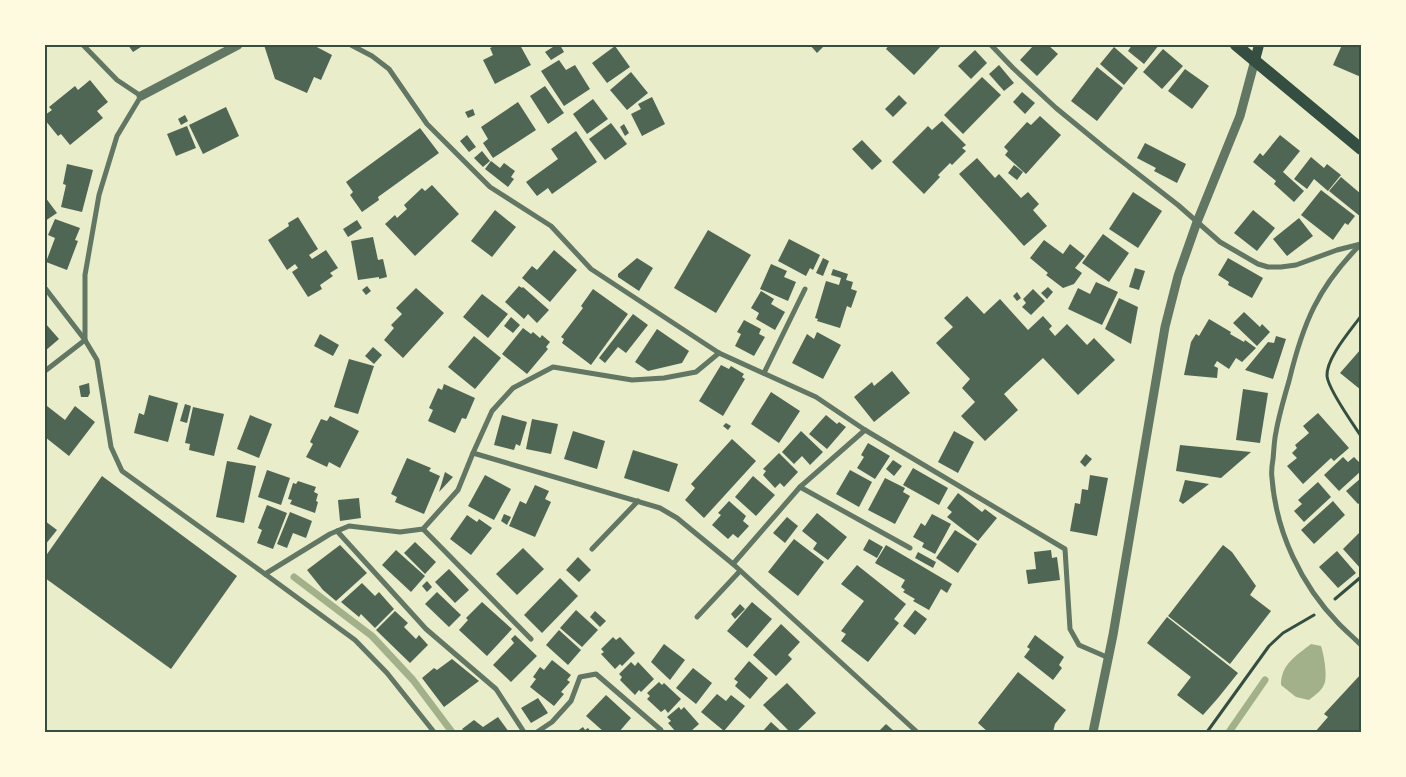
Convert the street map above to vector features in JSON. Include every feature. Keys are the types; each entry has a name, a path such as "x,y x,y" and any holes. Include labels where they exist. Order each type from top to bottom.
{"main road":[{"path":"1236,45 1361,149"},
{"path":"1255,60 1259,45"}],"street":[{"path":"83,45 117,80 141,96"},
{"path":"85,340 85,275 98,195 117,136 141,96 238,45"},
{"path":"351,45 372,56 389,69 427,124 490,187 551,226 591,269 719,353 816,397 865,430 1065,549 1070,629 1079,645 1108,658"},
{"path":"991,45 1056,108 1178,205 1220,242 1258,264 1268,267 1296,265 1337,250 1361,244"},
{"path":"1093,732 1108,658 1165,327 1178,276 1197,222 1240,116 1255,60"},
{"path":"1361,244 1333,275 1314,304 1305,326 1294,360 1276,433 1271,477 1280,526 1300,573 1338,624 1361,645"},
{"path":"45,288 85,340 97,360 111,447 122,471 355,640 387,673 434,732"},
{"path":"764,372 805,289"},
{"path":"45,371 85,340"},
{"path":"265,574 330,534 350,526 400,532 422,529 458,490 492,411 513,388 553,367 632,380 664,378 696,372 719,353"},
{"path":"733,564 800,487 865,430"},
{"path":"473,454 638,501 660,508 677,518 733,564 917,732"},
{"path":"800,487 910,548"},
{"path":"592,550 638,501"},
{"path":"422,529 531,639"},
{"path":"338,531 426,629 496,688 524,732"},
{"path":"697,616 740,571"},
{"path":"537,732 552,722 571,701 580,677 596,674 661,730"}],"path":[{"path":"1361,316 1332,356 1327,376 1333,393 1361,436"},
{"path":"1207,732 1268,646 1283,633 1324,607 1361,577"}],"shaded area":[{"path":"1311,644 1321,646 1326,678 1319,692 1309,700 1296,697 1281,685 1284,671 1290,661"}],"building":[{"path":"128,45 144,45 133,52"},
{"path":"264,45 313,45 332,55 321,80 314,77 307,93 275,79"},
{"path":"496,45 520,45 531,65 495,84 483,60 493,55 490,48"},
{"path":"556,45 560,45 564,52 551,60 545,52"},
{"path":"810,45 825,45 817,53"},
{"path":"889,45 942,45 914,75 886,49"},
{"path":"1034,45 1048,45 1058,54 1037,76 1020,60"},
{"path":"1132,45 1159,45 1144,64 1128,51"},
{"path":"1342,45 1361,45 1361,77 1333,65"},
{"path":"615,46 630,67 607,83 592,63"},
{"path":"1114,47 1138,68 1124,85 1100,64"},
{"path":"1163,49 1183,66 1162,89 1143,72"},
{"path":"975,50 987,63 971,79 958,66"},
{"path":"559,60 566,70 575,65 590,89 564,106 541,71"},
{"path":"999,65 1014,83 1004,91 989,74"},
{"path":"1097,67 1123,88 1097,121 1071,101"},
{"path":"1185,69 1209,86 1192,109 1168,91"},
{"path":"631,72 648,93 627,110 610,90"},
{"path":"982,77 1001,95 963,134 944,115"},
{"path":"90,80 108,102 97,111 103,118 70,145 61,134 58,136 45,120 45,115 52,110 49,107 75,86 78,90"},
{"path":"545,86 564,113 548,124 530,96"},
{"path":"1022,92 1035,103 1025,114 1013,102"},
{"path":"899,95 907,103 893,117 885,109"},
{"path":"652,97 665,124 642,136 631,114 641,109 638,104"},
{"path":"593,99 608,119 587,134 573,114"},
{"path":"518,102 536,130 493,158 483,143 488,139 481,127"},
{"path":"226,107 239,136 203,154 189,125"},
{"path":"473,109 475,115 468,118 465,112"},
{"path":"185,115 188,121 181,125 178,119"},
{"path":"1040,116 1061,135 1026,174 1005,155 1008,151 1004,147 1027,122 1031,125"},
{"path":"942,121 966,145 962,148 966,151 952,165 950,163 938,175 940,177 924,194 892,162 928,126 932,130"},
{"path":"611,123 627,144 605,160 589,139"},
{"path":"624,124 629,133 625,136 620,127"},
{"path":"187,126 196,148 176,156 167,134"},
{"path":"420,128 439,153 378,197 379,200 362,212 350,195 353,192 346,182"},
{"path":"576,131 597,162 552,194 548,188 537,196 526,182 558,159 551,149"},
{"path":"467,135 476,147 469,152 460,141"},
{"path":"1280,135 1300,151 1283,172 1304,191 1294,202 1274,184 1276,181 1253,162 1260,153 1263,156"},
{"path":"862,140 882,161 872,170 852,149"},
{"path":"1145,143 1186,164 1177,183 1154,171 1156,168 1137,158"},
{"path":"482,151 490,161 483,167 474,158"},
{"path":"1311,157 1324,168 1327,164 1341,175 1328,191 1314,179 1307,189 1294,179"},
{"path":"977,158 995,178 999,174 1021,198 1028,192 1039,204 1033,210 1047,226 1024,246 959,174"},
{"path":"491,161 500,168 504,163 515,171 511,177 514,179 508,187 485,169"},
{"path":"67,164 93,170 82,212 61,207 66,185 63,184"},
{"path":"1014,165 1023,172 1017,180 1008,173"},
{"path":"1341,177 1361,194 1361,217 1329,191"},
{"path":"432,185 459,214 415,256 385,224 395,215 397,218 407,209 404,205 422,188 425,191"},
{"path":"1321,190 1355,216 1348,225 1345,223 1333,240 1301,215"},
{"path":"1133,192 1162,211 1138,248 1109,229"},
{"path":"45,197 57,213 45,221"},
{"path":"495,210 516,227 492,257 471,241"},
{"path":"1253,210 1275,228 1257,251 1234,233"},
{"path":"298,217 318,249 309,255 312,259 326,250 338,268 330,273 333,276 320,285 322,289 308,297 292,272 298,268 295,264 287,270 268,240 289,226 288,223"},
{"path":"1299,218 1313,236 1287,256 1273,239"},
{"path":"55,219 80,228 75,240 78,241 67,270 46,262 55,238 48,235"},
{"path":"357,220 362,228 348,237 343,229"},
{"path":"708,230 751,255 716,313 674,288"},
{"path":"1103,234 1129,253 1109,282 1082,263"},
{"path":"373,237 378,260 383,259 387,277 358,280 351,241"},
{"path":"789,239 820,255 813,270 810,268 806,276 778,261"},
{"path":"1044,240 1063,254 1070,244 1085,256 1075,268 1082,273 1074,284 1063,288 1046,275 1048,273 1030,258"},
{"path":"554,250 577,270 550,302 522,278 532,266 537,270"},
{"path":"637,258 653,268 639,291 618,277 618,274"},
{"path":"823,258 829,261 823,276 816,273"},
{"path":"1228,258 1263,278 1252,298 1228,285 1229,282 1218,275"},
{"path":"771,264 787,271 784,277 796,282 788,301 760,289"},
{"path":"1135,268 1145,271 1139,290 1129,287"},
{"path":"833,269 848,274 846,280 853,282 851,289 857,291 851,308 847,306 840,328 817,321 818,319 815,318 826,281 839,285 841,278 831,275"},
{"path":"1096,282 1118,292 1102,325 1068,309 1078,288 1090,294"},
{"path":"367,286 371,291 366,295 362,290"},
{"path":"519,286 523,287 549,310 537,323 528,314 524,319 505,302"},
{"path":"1048,287 1053,292 1047,299 1041,293"},
{"path":"416,288 444,313 403,358 384,340 394,328 391,325 402,314 396,308"},
{"path":"593,289 628,314 591,365 562,343 564,339 561,337 583,308 581,306"},
{"path":"1033,289 1045,301 1031,315 1022,307 1026,303 1023,299"},
{"path":"761,291 774,299 771,304 785,312 775,330 756,319 759,313 751,308"},
{"path":"1017,292 1021,298 1017,301 1013,296"},
{"path":"482,294 508,314 488,338 463,317"},
{"path":"967,296 984,314 1000,299 1028,330 1043,316 1052,326 1049,329 1055,336 1067,324 1087,345 1094,338 1115,360 1078,395 1043,358 1004,394 1018,410 985,441 961,416 975,402 962,388 970,379 936,343 953,327 944,318"},
{"path":"1119,298 1138,307 1131,344 1105,329"},
{"path":"1244,312 1260,327 1262,324 1270,332 1257,346 1233,323"},
{"path":"633,314 648,325 626,353 618,347 605,363 599,358"},
{"path":"511,317 520,325 513,333 504,326"},
{"path":"1209,319 1231,332 1230,334 1244,342 1245,340 1256,348 1242,362 1236,358 1229,369 1217,361 1214,366 1218,368 1217,378 1184,375 1191,342 1196,334 1199,336"},
{"path":"744,320 761,329 759,334 765,337 754,356 735,346 741,334 737,332"},
{"path":"45,323 59,339 45,351"},
{"path":"523,328 531,334 533,332 540,338 542,335 550,342 546,347 548,349 527,374 502,354"},
{"path":"657,329 689,351 682,363 648,371 635,362"},
{"path":"817,332 841,345 823,379 792,363 807,334 814,339"},
{"path":"320,334 339,345 333,356 314,346"},
{"path":"474,336 501,358 475,389 448,367"},
{"path":"1276,336 1286,339 1273,379 1245,370 1268,342 1274,343"},
{"path":"373,347 382,355 374,364 365,356"},
{"path":"1361,349 1361,390 1340,373"},
{"path":"349,359 374,366 358,414 334,407"},
{"path":"721,365 729,369 731,366 744,374 742,377 745,379 723,416 699,401"},
{"path":"892,371 910,393 874,422 854,397 872,382 874,386"},
{"path":"89,383 90,393 88,397 81,397 79,386"},
{"path":"444,384 475,398 466,419 462,418 455,433 428,421 433,410 429,408 438,388 442,390"},
{"path":"1243,389 1268,393 1260,443 1236,440"},
{"path":"771,392 800,411 779,443 751,424"},
{"path":"149,395 178,403 168,442 134,433 139,413 144,415"},
{"path":"185,404 191,406 187,423 180,421"},
{"path":"47,406 65,420 75,406 95,422 69,456 45,437 45,408"},
{"path":"193,407 224,414 214,456 189,450 190,444 185,443"},
{"path":"1318,413 1349,448 1334,461 1331,458 1303,484 1287,466 1297,458 1292,453 1297,448 1295,445 1309,433 1303,426"},
{"path":"250,415 272,424 259,458 237,449"},
{"path":"502,415 527,422 520,446 516,444 514,450 494,445"},
{"path":"826,415 837,424 839,422 846,427 827,449 809,434"},
{"path":"330,416 359,431 340,468 329,462 327,467 306,457 313,444 310,442 321,419 327,421"},
{"path":"532,419 558,424 551,454 526,449"},
{"path":"726,423 731,426 728,430 723,426"},
{"path":"573,431 605,441 597,469 564,459"},
{"path":"801,431 823,452 810,465 802,456 794,464 782,452"},
{"path":"954,431 974,442 958,473 938,462"},
{"path":"732,439 756,461 704,518 685,500 695,488 691,484"},
{"path":"868,443 890,456 875,479 857,468 864,457 861,455"},
{"path":"1180,445 1251,452 1221,478 1176,471"},
{"path":"633,450 678,464 669,492 624,478"},
{"path":"779,453 798,472 784,487 780,483 775,488 763,475 766,471 763,469"},
{"path":"1086,454 1092,459 1085,467 1080,462"},
{"path":"1343,457 1348,462 1354,457 1361,464 1361,471 1339,491 1324,475"},
{"path":"407,458 431,468 429,471 440,476 424,514 395,502 397,497 391,494"},
{"path":"893,460 902,466 894,476 886,469"},
{"path":"227,461 256,466 244,523 216,517"},
{"path":"913,468 948,488 939,505 903,485"},
{"path":"267,470 290,478 281,505 258,497"},
{"path":"850,470 872,482 859,507 836,494"},
{"path":"445,472 453,477 439,492"},
{"path":"485,475 511,489 494,520 468,506"},
{"path":"1090,475 1108,478 1097,536 1070,531 1075,503 1080,504 1082,489 1088,490"},
{"path":"102,476 237,576 171,669 45,578 45,557"},
{"path":"753,476 775,495 756,516 735,497"},
{"path":"885,478 905,488 903,492 910,496 895,524 868,510"},
{"path":"1361,478 1361,502 1358,504 1346,491"},
{"path":"1185,480 1209,484 1183,504 1179,501"},
{"path":"298,481 316,487 314,492 318,494 316,501 318,502 315,513 290,504 292,500 288,499 293,483 296,484"},
{"path":"1318,482 1331,497 1304,522 1294,511 1302,504 1298,500"},
{"path":"535,485 549,491 545,499 551,502 535,537 509,526 520,501 526,504"},
{"path":"958,493 982,512 985,509 997,518 978,541 947,517 952,512 947,508"},
{"path":"359,498 361,518 340,521 338,500"},
{"path":"729,501 746,516 743,521 749,526 738,538 733,534 728,539 712,525 721,515 718,513"},
{"path":"1333,501 1345,515 1314,544 1301,530"},
{"path":"267,505 287,513 273,549 257,543 262,530 258,528"},
{"path":"290,512 312,521 306,538 293,533 287,548 277,544"},
{"path":"817,513 847,537 828,560 813,549 817,543 802,531"},
{"path":"504,514 511,517 507,525 501,521"},
{"path":"932,514 951,524 935,554 922,547 924,543 913,537 921,523 925,526"},
{"path":"467,515 477,522 479,519 492,528 471,555 450,539"},
{"path":"787,517 798,526 785,543 773,533"},
{"path":"45,521 57,530 45,545"},
{"path":"955,530 977,544 958,573 936,558"},
{"path":"1361,531 1361,569 1343,549"},
{"path":"794,539 824,562 798,596 768,572"},
{"path":"869,539 883,547 877,558 863,550"},
{"path":"415,542 436,562 425,574 404,553"},
{"path":"340,545 367,573 336,601 323,590 307,570"},
{"path":"886,545 952,584 947,593 941,589 929,610 913,601 915,599 903,592 905,590 901,587 905,580 875,563"},
{"path":"1223,545 1232,552 1256,586 1250,595 1271,611 1230,664 1168,616"},
{"path":"523,548 544,569 517,595 496,574"},
{"path":"396,550 425,576 411,592 382,565"},
{"path":"1051,550 1052,558 1057,557 1060,580 1028,584 1026,570 1036,569 1034,552"},
{"path":"1337,551 1356,573 1338,588 1319,567"},
{"path":"918,552 936,562 933,568 915,558"},
{"path":"578,557 591,570 579,582 566,570"},
{"path":"857,565 906,604 894,619 899,623 868,662 841,641 846,634 841,631 864,601 841,584"},
{"path":"449,569 469,590 455,603 435,582"},
{"path":"560,578 578,596 542,633 524,615"},
{"path":"427,581 432,587 427,592 422,586"},
{"path":"362,583 375,596 379,592 394,609 375,628 361,614 359,617 341,602"},
{"path":"437,592 461,615 449,627 425,604"},
{"path":"482,602 512,629 487,656 459,630 468,620 466,618"},
{"path":"752,602 772,619 747,648 727,631"},
{"path":"740,604 745,609 735,619 731,614"},
{"path":"576,610 598,630 582,647 560,628"},
{"path":"915,610 927,619 915,635 903,626"},
{"path":"395,611 408,623 404,627 416,639 419,635 428,645 410,663 376,630"},
{"path":"595,611 606,621 600,627 590,617"},
{"path":"1167,617 1238,673 1203,715 1177,695 1191,677 1147,643"},
{"path":"781,624 800,642 788,655 792,659 776,676 753,655"},
{"path":"559,630 581,650 568,665 546,645"},
{"path":"515,635 537,656 511,682 493,665 514,643 511,639"},
{"path":"1035,635 1064,657 1059,665 1062,668 1053,680 1024,657 1030,649 1027,647"},
{"path":"613,637 616,640 620,637 635,653 622,666 620,664 615,669 601,654 604,652 601,649"},
{"path":"664,644 685,660 670,680 651,662"},
{"path":"452,659 479,681 444,707 422,678 434,668 437,670"},
{"path":"552,660 571,675 567,680 570,682 561,692 564,694 554,706 530,687 536,679 533,677 540,667 544,670"},
{"path":"749,661 768,678 750,699 735,686 738,682 734,679"},
{"path":"631,662 635,666 638,662 654,679 641,692 639,690 635,695 620,680 622,677 619,674"},
{"path":"693,668 712,683 696,704 676,688"},
{"path":"1018,672 1066,710 1055,724 1053,732 988,732 978,723"},
{"path":"1361,674 1361,732 1315,732 1328,717 1324,714"},
{"path":"659,682 662,685 664,683 681,699 668,713 665,709 661,712 647,699 650,696 647,693"},
{"path":"787,683 816,713 796,732 790,732 763,705"},
{"path":"717,694 726,701 731,695 745,706 724,731 701,712"},
{"path":"606,695 631,718 619,732 604,732 586,716"},
{"path":"538,698 548,713 531,723 521,708"},
{"path":"679,707 681,710 684,707 699,724 690,732 676,732 668,723 671,721 667,717"},
{"path":"498,717 509,732 465,732 462,729 474,720 483,727"},
{"path":"771,722 782,732 762,732"},
{"path":"886,724 895,732 878,732"},
{"path":"583,727 585,730 588,728 591,732 576,732"}],"waterway":[{"path":"294,577 372,636 413,680 452,732"},
{"path":"1229,732 1265,680"}]}
